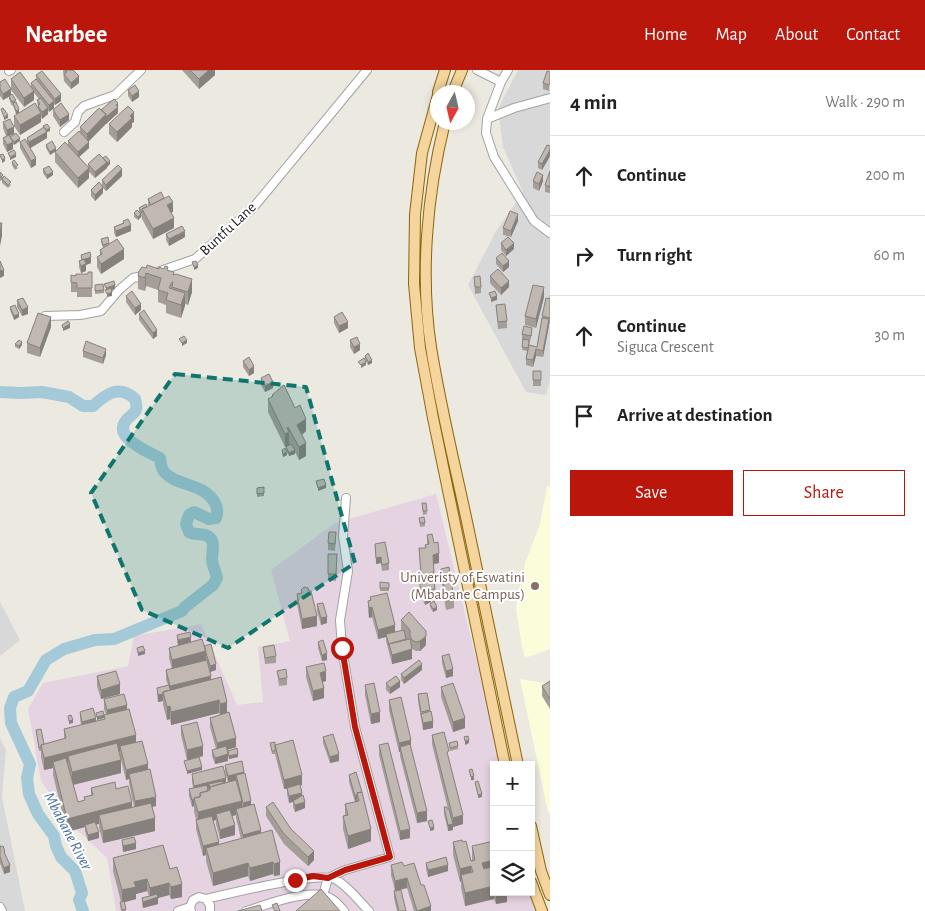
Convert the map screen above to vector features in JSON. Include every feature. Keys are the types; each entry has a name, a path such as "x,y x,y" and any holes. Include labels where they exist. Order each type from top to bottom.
{"main road":[{"path":"441,85 445,70"},
{"path":"456,85 462,70"},
{"path":"430,124 422,153 415,215 414,284 420,348 504,761"},
{"path":"443,130 437,156 428,222 426,284 431,346 517,761"},
{"path":"535,844 541,870 550,895"},
{"path":"535,893 542,911"}],"street":[{"path":"64,132 75,122 78,112 84,106 103,101 115,95 141,70"},
{"name":"Buntfu Lane","path":"45,316 101,311 134,278 165,270 195,259 253,208 367,70"},
{"path":"477,70 501,82"},
{"path":"508,70 501,82 487,119 486,133 494,156 534,221 550,232"},
{"path":"487,119 514,108 550,98"},
{"path":"323,895 328,878 345,870 390,857 355,727 342,648 340,620 348,571 343,536 346,498"},
{"path":"178,911 191,909 193,900 199,897 206,899 313,876 334,878 369,911"},
{"path":"246,911 305,895 323,895 335,902 344,911"},
{"path":"206,899 210,904 210,911"},
{"path":"0,907 2,911"}],"highlighted area":[{"path":"175,374 306,387 355,563 228,648 142,610 91,493"}],"shaded area":[{"path":"518,70 550,70 550,380 546,395 526,392 468,285 496,231 523,192 503,147 498,109"},
{"name":"Univeristy of Eswatini (Mbabane Campus)","path":"547,486 550,487 550,649 525,658 516,608 525,563 540,524"},
{"path":"436,494 501,761 490,761 490,896 532,896 537,911 116,911 107,858 73,826 41,781 28,709 43,683 128,666 134,636 201,624 237,705 263,702 258,647 290,641 271,570 335,523"},
{"path":"0,602 20,640 0,656"},
{"path":"520,679 550,684 550,813 548,812"},
{"path":"0,738 6,750 2,797 25,911 0,911"}],"building":[{"path":"65,70 73,70 79,76 71,83 64,74 67,72"},
{"path":"190,70 209,70 199,79"},
{"path":"42,71 61,94 55,99 36,75"},
{"path":"547,71 550,72 549,85 543,83"},
{"path":"20,72 34,91 24,98 11,79"},
{"path":"5,79 11,89 3,94 0,89 0,82"},
{"path":"36,79 54,101 49,105 31,83"},
{"path":"135,85 139,91 132,96 128,90"},
{"path":"12,94 16,100 12,102 9,96"},
{"path":"41,98 48,108 42,112 37,100"},
{"path":"114,99 118,103 116,105 118,107 106,117 106,114 101,110"},
{"path":"16,102 19,109 16,111 13,103"},
{"path":"35,103 41,113 20,125 14,116"},
{"path":"61,103 69,114 60,120 53,110"},
{"path":"128,106 134,112 130,116 132,118 117,132 109,124"},
{"path":"3,108 8,115 4,117 1,109"},
{"path":"99,108 106,114 87,134 80,127"},
{"path":"10,119 14,127 7,130 3,122"},
{"path":"47,124 50,128 46,130 43,126"},
{"path":"44,127 47,132 29,142 27,138"},
{"path":"79,131 89,142 78,152 68,141"},
{"path":"16,133 20,138 14,142 10,137"},
{"path":"9,135 13,142 7,145 3,138"},
{"path":"25,139 36,158 31,161 20,142"},
{"path":"52,141 56,148 50,152 46,145"},
{"path":"65,142 89,168 78,178 55,152"},
{"path":"547,145 550,146 550,150 542,164 538,162"},
{"path":"14,150 16,154 10,157 8,153"},
{"path":"3,154 5,158 2,160 0,155"},
{"path":"99,154 107,162 95,172 88,164"},
{"path":"106,156 110,161 107,163 103,158"},
{"path":"14,160 18,165 15,167 12,162"},
{"path":"118,165 122,169 106,185 102,180"},
{"path":"49,166 53,172 47,175 43,169"},
{"path":"550,171 550,187 545,185"},
{"path":"537,172 543,175 539,184 533,181"},
{"path":"4,176 11,182 8,185 2,179"},
{"path":"99,182 103,187 95,195 91,190"},
{"path":"161,192 164,198 151,205 148,199"},
{"path":"169,196 173,202 167,205 174,218 153,229 142,209"},
{"path":"146,204 147,207 142,209 142,213 139,208"},
{"path":"137,210 141,214 138,217 134,213"},
{"path":"510,211 518,214 511,231 503,228"},
{"path":"128,219 131,225 116,231 114,227"},
{"path":"182,226 185,231 169,239 166,234"},
{"path":"108,237 109,243 103,245 101,239"},
{"path":"508,237 514,243 506,250 501,243"},
{"path":"117,239 124,249 101,264 97,257 102,254 100,250"},
{"path":"90,252 91,257 82,260 81,255"},
{"path":"502,253 509,261 503,266 496,258"},
{"path":"84,259 86,264 81,266 79,261"},
{"path":"0,261 4,270 0,271"},
{"path":"196,261 198,265 194,267 192,262"},
{"path":"147,265 159,269 159,267 164,269 165,266 168,267 167,270 174,272 173,275 176,274 192,279 188,292 172,287 173,282 169,288 185,293 181,305 166,300 168,293 158,290 161,278 146,273 145,278 138,276 142,267 146,268"},
{"path":"498,269 509,281 501,288 490,276"},
{"path":"88,272 92,272 92,288 77,288 77,283 71,282 71,275 88,274"},
{"path":"480,276 481,287 475,287 474,277"},
{"path":"114,281 115,285 106,288 104,284"},
{"path":"103,284 104,290 95,291 95,285"},
{"path":"533,285 544,287 536,319 525,316"},
{"path":"111,288 112,292 107,294 105,290"},
{"path":"132,291 141,304 135,308 126,296"},
{"path":"495,291 497,296 491,298 489,293"},
{"path":"23,298 28,307 22,310 17,300"},
{"path":"546,298 550,299 550,318 542,316"},
{"path":"505,304 507,321 498,322 496,305"},
{"path":"15,305 19,314 14,316 10,307"},
{"path":"144,310 157,330 153,333 139,314"},
{"path":"342,312 348,322 339,326 334,317"},
{"path":"38,313 51,317 40,348 27,343"},
{"path":"542,318 549,319 543,351 536,349 533,360 526,359 529,345 537,347"},
{"path":"68,321 70,324 63,328 62,325"},
{"path":"524,326 532,328 531,336 522,334"},
{"path":"184,336 187,340 182,343 179,339"},
{"path":"357,337 360,344 354,347 350,340"},
{"path":"523,339 529,340 528,348 522,347"},
{"path":"19,340 22,342 19,346 15,344"},
{"path":"86,341 106,349 103,358 83,351"},
{"path":"368,353 372,360 368,362 365,356"},
{"path":"249,357 254,366 249,370 243,361"},
{"path":"364,358 366,362 361,365 358,362"},
{"path":"533,371 541,371 541,380 533,380"},
{"path":"269,374 273,382 265,386 261,378"},
{"path":"284,385 295,408 300,405 306,419 297,425 306,443 299,447 288,427 289,432 285,434 268,399"},
{"path":"291,444 295,450 289,453 286,447"},
{"path":"285,448 287,452 283,454 282,450"},
{"path":"324,479 326,485 318,488 316,481"},
{"path":"264,487 264,493 257,494 257,488"},
{"path":"422,503 426,503 427,511 423,511"},
{"path":"424,517 425,523 420,523 419,518"},
{"path":"329,532 336,532 335,544 328,543"},
{"path":"432,534 434,543 438,542 439,553 433,555 434,573 421,574 419,548 426,548 425,545 429,544 427,535"},
{"path":"385,542 389,563 382,565 381,557 376,558 375,544"},
{"path":"328,554 337,554 336,574 328,574"},
{"path":"449,567 454,599 446,600 441,569"},
{"path":"434,578 435,589 428,590 431,596 425,599 420,587 420,579"},
{"path":"380,582 389,583 389,588 380,588"},
{"path":"304,587 311,591 317,616 302,619 297,594 302,593 301,590"},
{"path":"387,593 395,625 378,630 372,607 369,608 368,601 371,600 370,597"},
{"path":"434,601 437,607 433,609 430,604"},
{"path":"323,603 327,617 321,618 317,604"},
{"path":"409,612 426,631 426,636 420,641 412,640 410,630 401,620"},
{"path":"404,630 406,639 389,645 386,634"},
{"path":"190,632 191,637 178,640 177,635"},
{"path":"202,639 206,651 172,660 169,648"},
{"path":"410,639 412,649 392,655 389,644"},
{"path":"323,640 327,653 322,655 318,642"},
{"path":"211,644 216,664 210,666 204,646"},
{"path":"274,645 276,656 265,658 263,647"},
{"path":"143,646 145,651 138,653 137,648"},
{"path":"449,654 453,669 446,671 442,656"},
{"path":"207,660 211,676 170,686 166,670"},
{"path":"419,660 422,664 404,678 401,674"},
{"path":"324,663 326,671 320,673 324,688 313,691 306,667"},
{"path":"286,669 287,678 279,679 277,671"},
{"path":"116,671 120,684 101,690 97,676"},
{"path":"396,676 400,681 390,688 386,683"},
{"path":"221,677 227,702 220,704 219,700 171,712 170,706 167,707 163,692"},
{"path":"550,681 550,699 542,686"},
{"path":"374,683 380,712 371,714 365,685"},
{"path":"453,683 465,718 453,722 441,687"},
{"path":"169,685 170,689 177,688 158,695 157,688"},
{"path":"427,693 430,710 421,712 418,694"},
{"path":"124,694 127,705 107,710 104,699"},
{"path":"401,697 411,740 399,743 389,700"},
{"path":"93,708 96,718 82,722 80,712"},
{"path":"129,709 136,735 44,758 41,745 66,738 64,729 105,719 104,715"},
{"path":"103,711 104,715 97,717 96,713"},
{"path":"431,711 433,721 423,723 421,714"},
{"path":"229,712 236,738 217,743 210,718"},
{"path":"71,715 73,720 69,721 68,716"},
{"path":"197,722 203,746 187,750 181,726"},
{"path":"41,729 44,744 39,748 36,730"},
{"path":"444,732 449,751 447,752 463,815 453,818 432,735"},
{"path":"333,734 339,754 330,757 323,737"},
{"path":"468,736 469,740 465,741 464,737"},
{"path":"293,740 302,775 284,780 275,745"},
{"path":"142,741 148,764 126,770 120,746"},
{"path":"457,741 458,746 450,748 449,743"},
{"path":"275,742 275,751 272,751 270,743"},
{"path":"117,743 121,760 72,772 68,756"},
{"path":"388,743 410,829 400,831 379,745"},
{"path":"410,744 427,811 417,813 400,747"},
{"path":"226,746 228,754 215,758 212,750"},
{"path":"237,748 238,754 229,756 228,751"},
{"path":"199,757 202,767 187,771 184,761"},
{"path":"66,758 78,802 85,800 84,797 93,795 91,788 115,782 116,789 128,786 132,802 67,819 53,762"},
{"path":"242,761 244,772 228,776 225,765"},
{"path":"223,766 226,778 194,786 192,774"},
{"path":"150,769 156,797 135,801 129,774"},
{"path":"472,769 474,776 471,777 469,770"},
{"path":"356,772 362,792 357,793 355,796 349,775"},
{"path":"245,773 251,801 243,803 236,775"},
{"path":"236,780 242,801 198,812 194,798 201,796 200,793 210,790 210,787"},
{"path":"223,781 223,783 210,788 209,784"},
{"path":"478,781 482,794 478,795 475,782"},
{"path":"300,784 302,793 289,796 287,788"},
{"path":"207,785 208,791 200,793 200,797 192,800 189,789"},
{"path":"362,792 371,829 348,836 343,816 348,815 345,804 359,801 357,793"},
{"path":"303,795 305,802 295,805 293,801"},
{"path":"273,802 291,829 314,851 308,857 284,834 266,807"},
{"path":"151,803 155,818 103,831 99,815"},
{"path":"254,804 261,830 243,835 236,809"},
{"path":"444,807 449,809 453,824 448,825"},
{"path":"230,810 235,825 220,830 216,814"},
{"path":"212,816 219,842 203,846 196,820"},
{"path":"432,820 434,827 430,828 428,821"},
{"path":"95,822 99,832 88,835 85,825"},
{"path":"272,830 280,862 250,868 248,863 213,873 206,848"},
{"path":"134,837 136,843 123,846 122,840"},
{"path":"466,841 471,861 475,860 472,846 490,842 490,861 482,863 484,869 490,867 490,887 465,893 461,875 473,872 471,866 460,869 453,842"},
{"path":"163,845 170,869 177,867 182,884 171,887 169,883 150,888 147,879 134,882 136,887 122,890 113,858"},
{"path":"3,846 10,865 4,868 0,857 0,847"},
{"path":"446,857 448,865 428,870 426,863"},
{"path":"402,862 404,866 414,863 421,885 424,885 431,906 417,911 407,878 395,881 391,865"},
{"path":"321,889 340,911 296,911"},
{"path":"401,890 406,911 399,911 394,891"},
{"path":"157,894 158,897 143,902 142,898"},
{"path":"124,901 126,909 122,910 120,902"},
{"path":"277,903 280,911 275,911 272,905"},
{"path":"260,905 262,911 238,911"}],"waterway":[{"name":"Mbabane River","path":"0,392 42,392 69,397 83,406 93,406 113,392 124,392 135,399 136,404 136,411 125,422 124,434 142,449 160,458 163,470 170,477 204,492 215,503 217,509 216,518 209,519 194,512 189,515 186,524 189,532 205,535 211,539 213,549 212,561 217,578 213,585 182,611 114,639 95,640 64,649 46,660 28,691 14,697 10,708 11,723 30,764 27,778 29,794 38,814 54,836 61,857 75,871 82,893 79,900 83,911"}],"place":[{"name":"Univeristy of Eswatini (Mbabane Campus)","path":"535,586"}],"route":[{"path":"295,880 313,876 328,878 345,870 390,857 355,727 342,648"}]}
